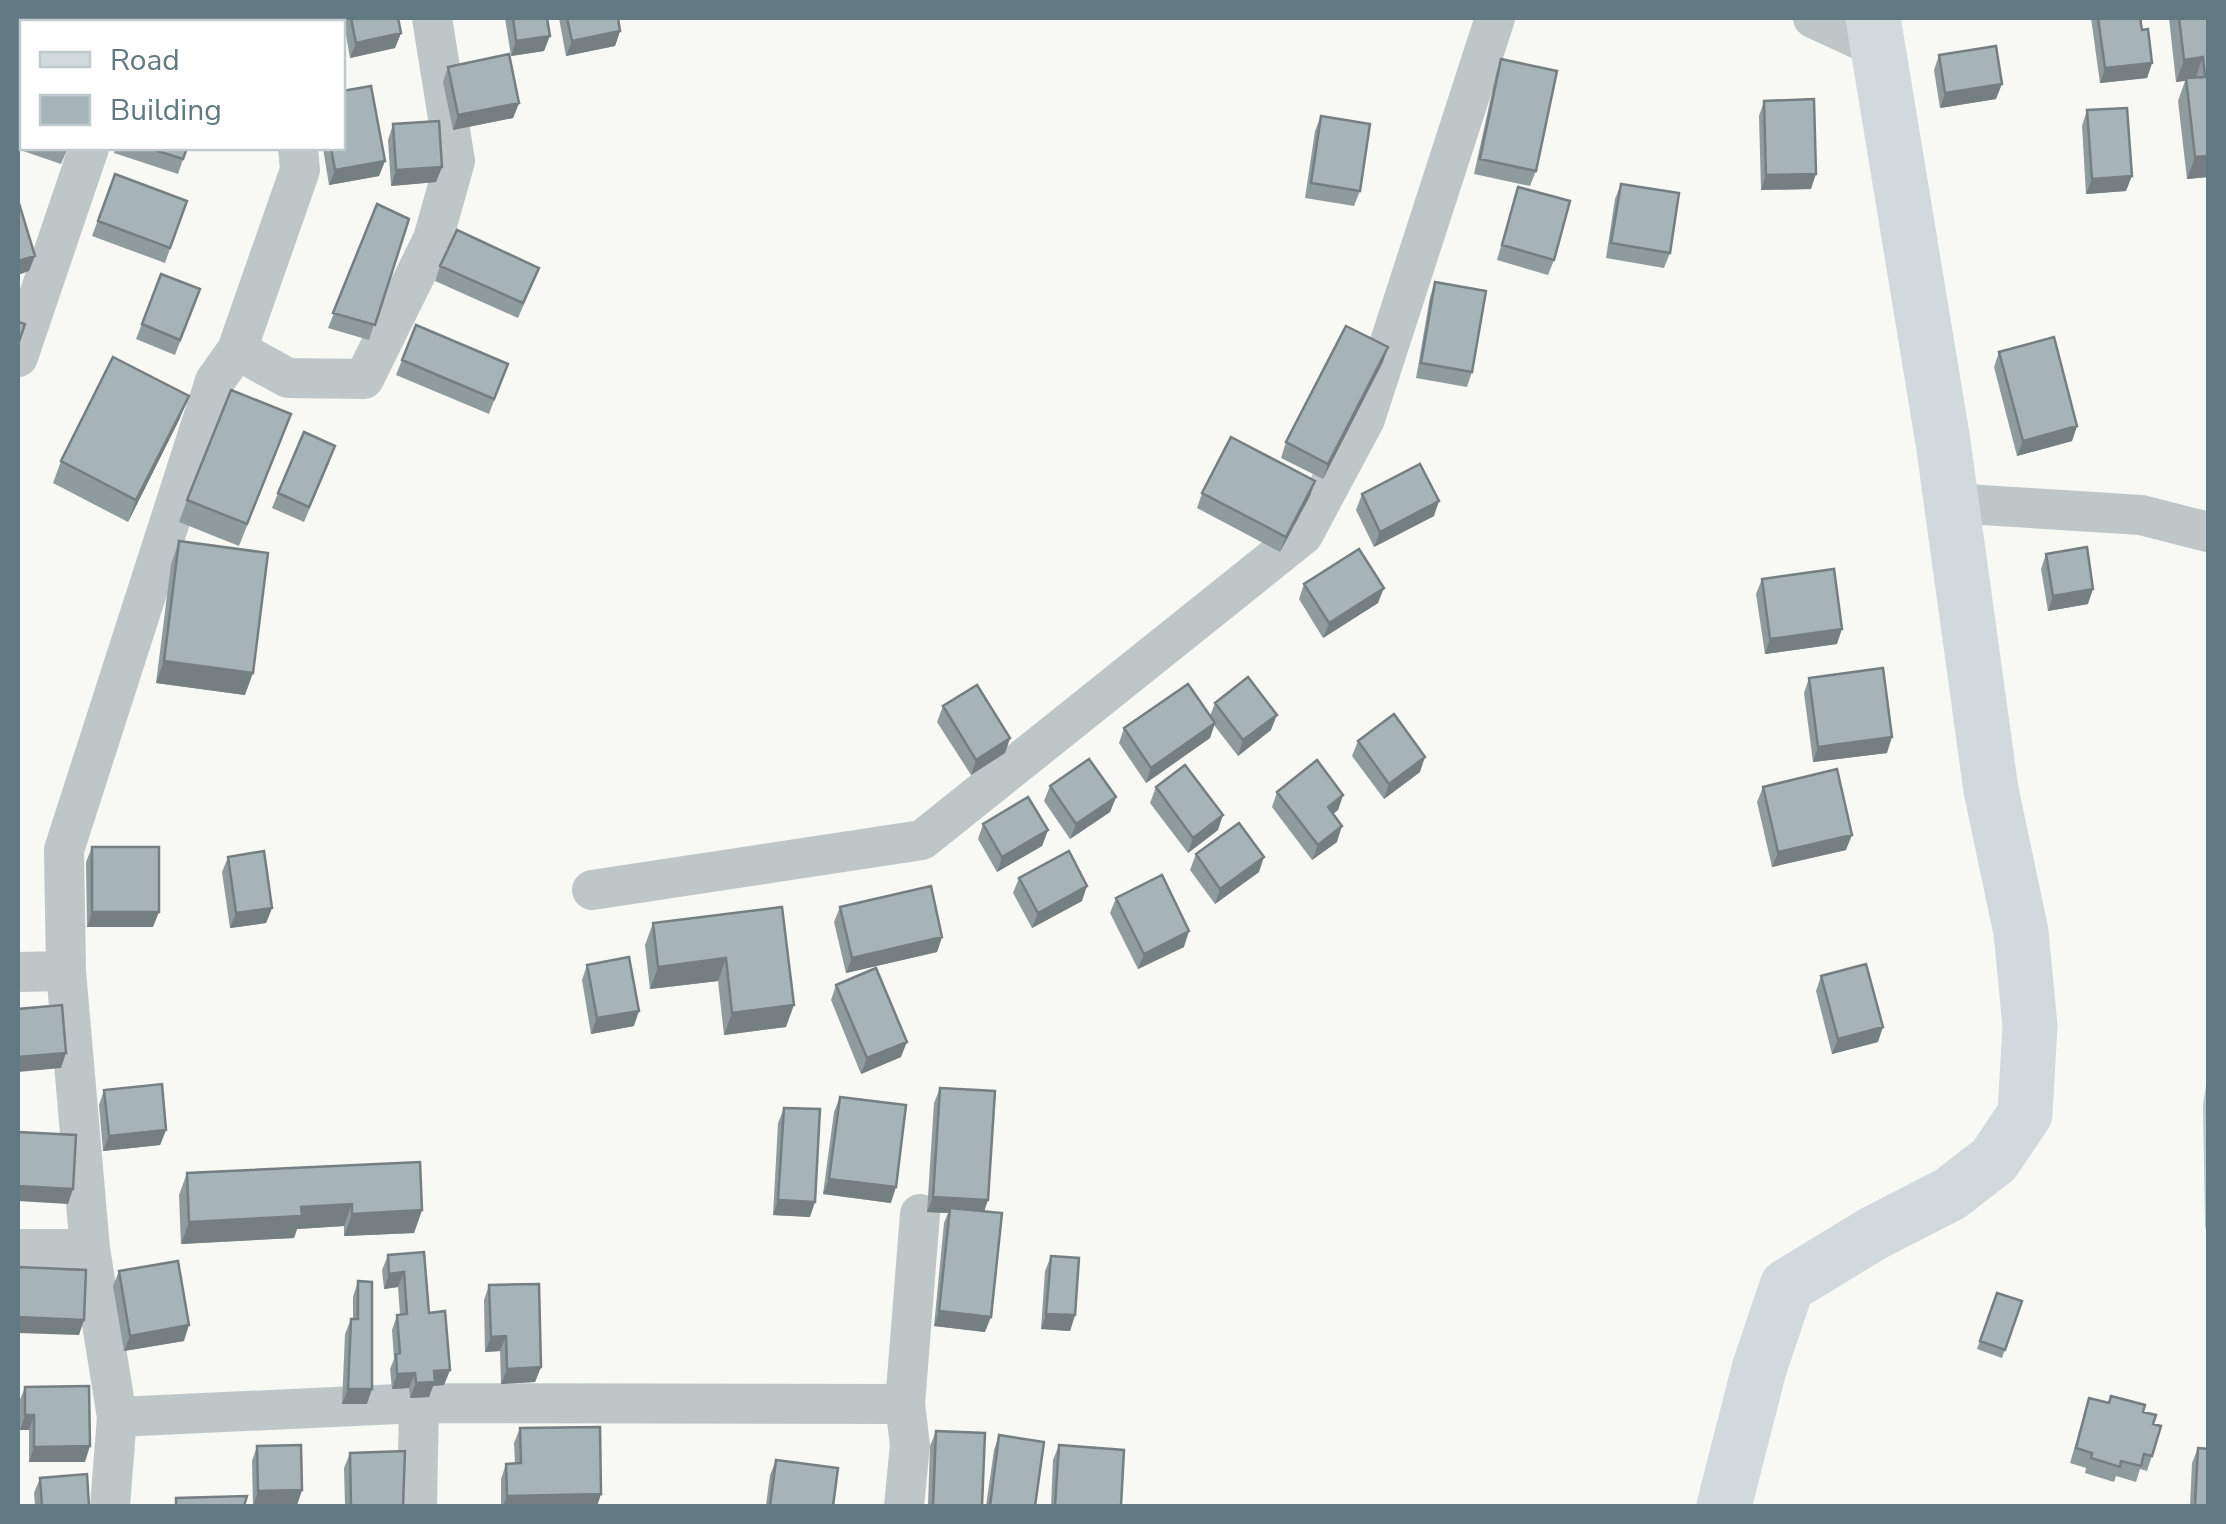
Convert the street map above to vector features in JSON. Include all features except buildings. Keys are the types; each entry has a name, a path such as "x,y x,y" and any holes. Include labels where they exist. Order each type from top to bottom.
{"street":[{"path":"237,350 288,378 364,379 433,239 454,160 432,18"},
{"path":"592,890 922,840 1304,534 1365,419 1496,18"},
{"path":"1724,1506 1759,1369 1787,1286 1950,1194 1994,1160 2025,1114 2030,1026 2021,932 1991,790 1913,243 1875,33 1813,18"},
{"path":"18,357 88,150"},
{"path":"110,1506 118,1417 90,1248 66,971 64,850 215,381 237,350 300,170 298,150"},
{"path":"1951,503 2141,515 2208,532"},
{"path":"18,972 66,971"},
{"path":"904,1506 910,1444 906,1404 920,1214"},
{"path":"18,1249 90,1248"},
{"path":"118,1417 420,1402 906,1404"},
{"path":"418,1506 420,1402"}],"shaded area":[{"path":"2208,1073 2208,1232 2203,1104"}]}
